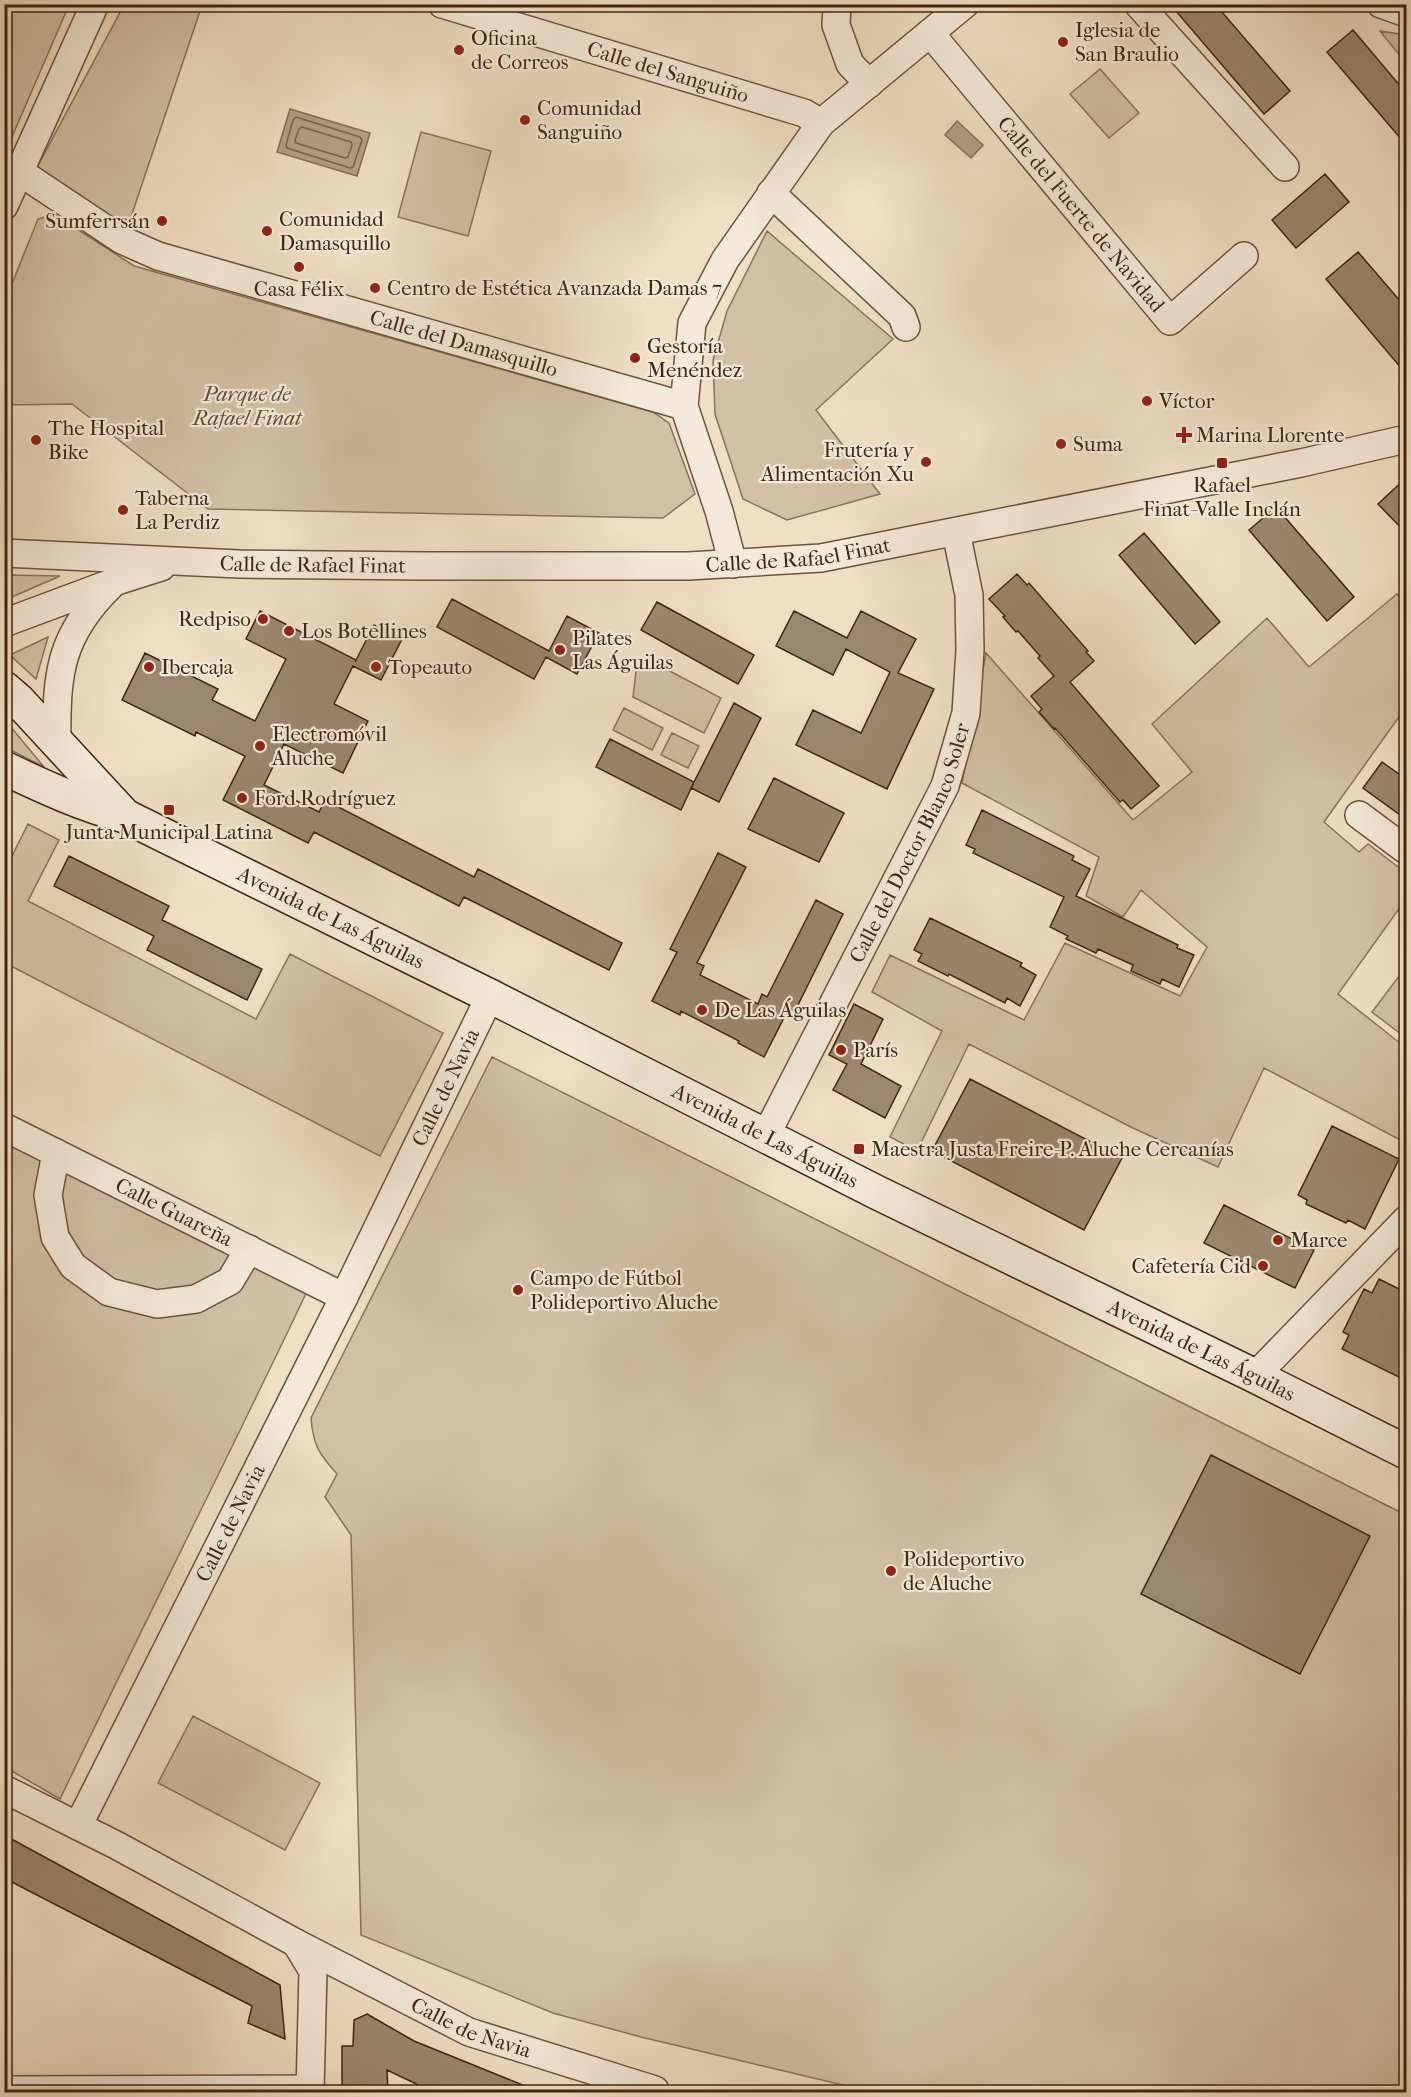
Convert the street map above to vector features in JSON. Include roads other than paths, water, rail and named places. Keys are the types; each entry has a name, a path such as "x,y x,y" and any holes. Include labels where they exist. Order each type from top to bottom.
{"street":[{"path":"4,206 95,4"},
{"name":"Calle del Sanguiño","path":"442,4 804,113 821,123"},
{"path":"837,4 836,25 850,64 869,84"},
{"path":"732,564 719,511 684,406 692,322 726,260 821,123 965,4"},
{"path":"1138,4 1284,166"},
{"path":"1381,4 1407,13"},
{"name":"Calle del Fuerte de Navidad","path":"930,33 1170,321 1244,256"},
{"name":"Calle del Damasquillo","path":"20,172 122,240 158,256 684,406"},
{"path":"771,193 902,316 906,327"},
{"name":"Calle de Rafael Finat","path":"4,553 180,561 424,566 689,566 821,558 1301,463 1407,439"},
{"name":"Calle del Doctor Blanco Soler","path":"766,1135 945,786 966,713 970,650 969,594 956,532"},
{"name":"Calle de Rafael Finat","path":"4,623 114,582 180,561"},
{"path":"57,742 57,704 64,656 72,633 84,615 114,582"},
{"name":"Avenida de Las Águilas","path":"4,688 125,816"},
{"name":"Avenida de Las Águilas","path":"4,768 73,799 125,816 490,996 876,1192 1256,1376 1407,1452"},
{"path":"1359,815 1407,850"},
{"name":"Calle de Navia","path":"490,996 344,1297 78,1826 296,1943 469,2032 659,2092"},
{"name":"Calle Guareña","path":"4,1127 344,1297"},
{"path":"56,1153 48,1195 55,1237 73,1266 109,1292 157,1304 196,1299 230,1281 249,1249"},
{"path":"1256,1376 1407,1220"},
{"path":"4,1789 78,1826"},
{"path":"4,2090 310,2091 313,1971 296,1943"}],"water":[{"path":"290,109 370,133 357,176 277,152"},
{"path":"957,121 983,145 971,158 945,135"}],"place":[{"name":"Iglesia de San Braulio","path":"1063,42"},
{"name":"Oficina de Correos","path":"459,50"},
{"name":"Comunidad Sanguiño","path":"525,120"},
{"name":"Sumferrsán","path":"162,221"},
{"name":"Comunidad Damasquillo","path":"267,231"},
{"name":"Casa Félix","path":"299,267"},
{"name":"Centro de Estética Avanzada Damas 7","path":"375,288"},
{"name":"Gestoría Menéndez","path":"635,358"},
{"name":"Víctor","path":"1147,401"},
{"name":"Marina Llorente","path":"1184,435"},
{"name":"The Hospital Bike","path":"36,440"},
{"name":"Suma","path":"1061,444"},
{"name":"Frutería y Alimentación Xu","path":"926,462"},
{"name":"Rafael Finat-Valle Inclán","path":"1222,463"},
{"name":"Taberna La Perdiz","path":"123,510"},
{"name":"Redpiso","path":"263,619"},
{"name":"Los Botellines","path":"289,631"},
{"name":"Pilates Las Águilas","path":"560,650"},
{"name":"Ibercaja","path":"149,667"},
{"name":"Topeauto","path":"376,667"},
{"name":"Electromóvil Aluche","path":"260,746"},
{"name":"Ford Rodríguez","path":"242,798"},
{"name":"Junta Municipal Latina","path":"169,810"},
{"name":"De Las Águilas","path":"702,1010"},
{"name":"París","path":"841,1050"},
{"name":"Maestra Justa Freire-P. Aluche Cercanías","path":"859,1149"},
{"name":"Marce","path":"1278,1240"},
{"name":"Cafetería Cid","path":"1263,1266"},
{"name":"Campo de Fútbol Polideportivo Aluche","path":"518,1290"},
{"name":"Polideportivo de Aluche","path":"891,1571"}],"park label":[{"name":"Parque de Rafael Finat","path":"247,406"}]}
